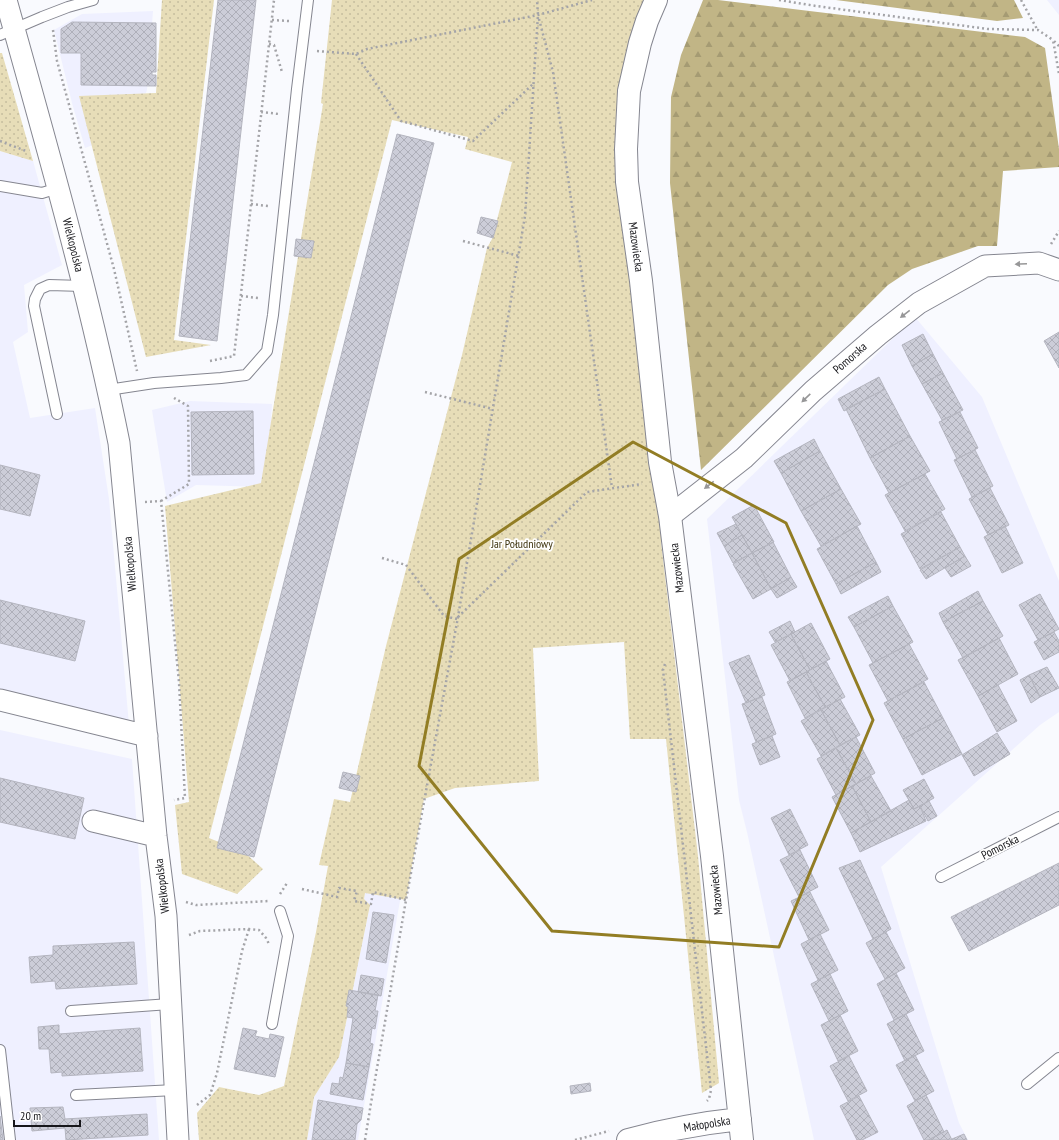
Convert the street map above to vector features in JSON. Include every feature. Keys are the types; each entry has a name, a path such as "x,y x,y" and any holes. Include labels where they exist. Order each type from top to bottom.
{"street":[{"name":"Wielkopolska","path":"6,0 7,32 58,188 75,250 119,443 156,836 166,916 178,1140"},
{"name":"Mazowiecka","path":"656,0 640,43 629,91 626,149 627,182 641,281 660,462 670,516 711,848 742,1140"},
{"name":"Pomorska","path":"670,516 744,458 813,391 878,335 919,303 985,266 1039,263 1059,270"},
{"path":"0,700 147,736"},
{"path":"93,821 156,836"},
{"name":"Małopolska","path":"628,1140 648,1134 688,1126 740,1119"}],"lane":[{"path":"7,32 68,7 92,0"},
{"path":"108,390 154,383 246,375 267,351 273,315 308,0"},
{"path":"0,186 42,193 58,188"},
{"path":"57,414 34,306 35,299 40,289 49,285 83,286"},
{"name":"Pomorska","path":"941,877 1059,817"},
{"path":"272,1024 288,936 280,911"},
{"path":"71,1011 170,1004"},
{"path":"0,1050 10,1140"},
{"path":"1028,1084 1059,1058"},
{"path":"76,1096 175,1090"}],"path":[{"path":"204,362 234,356 274,0"},
{"path":"365,1140 370,1103 406,900 458,618 519,256 525,216 538,15 537,0"},
{"path":"302,49 356,54 367,49 538,15 592,0"},
{"path":"779,0 988,29 1038,30"},
{"path":"1021,0 1038,30 1059,46"},
{"path":"538,15 553,72 612,488"},
{"path":"53,28 57,61 114,269 137,371 144,371"},
{"path":"1053,40 1059,74"},
{"path":"356,54 401,121 473,141 533,83"},
{"path":"463,241 519,256"},
{"path":"424,392 493,409"},
{"path":"143,502 161,501 189,484 188,406 171,396"},
{"path":"458,618 587,492 648,484"},
{"path":"161,501 179,682 185,798 170,800"},
{"path":"382,558 406,565 444,616 458,618"},
{"path":"665,664 663,670 711,1090 709,1099 704,1102"},
{"path":"184,902 196,905 269,901 281,893 287,883"},
{"path":"302,889 337,897 339,888 357,891 354,901 370,904 373,892 406,900"},
{"path":"185,940 189,935 200,931 249,928 259,930 266,938 269,945"},
{"path":"195,1107 210,1096 217,1074 242,951 249,928"}],"highlighted area":[{"path":"633,442 786,523 873,720 779,947 552,931 419,766 459,559"}],"shaded area":[{"path":"1047,0 1059,0 1059,15"},
{"path":"153,11 147,90 130,131 85,148 54,30 82,14"},
{"path":"0,151 33,161 62,265 24,285 28,332 13,342 30,418 95,408 109,499 129,725 0,691"},
{"path":"915,317 982,397 1059,581 1059,712 1040,725 881,867 959,1123 968,1140 814,1140 739,800 707,519"},
{"path":"190,401 272,404 267,487 196,485 167,502 152,410"},
{"path":"0,730 132,759 159,1140 0,1140"},
{"path":"415,815 358,1140 307,1140 314,1097 339,1057 370,905 364,899 377,827"}],"green space":[{"path":"162,0 214,0 174,340 211,345 146,357 79,96 156,93"},
{"name":"Jar Południowy","path":"332,0 656,0 629,91 670,516 661,542 698,856 719,1083 702,1093 666,739 630,739 624,642 533,648 539,781 455,788 424,799 406,900 365,893 364,899 370,905 339,1057 314,1097 307,1140 199,1140 197,1113 219,1087 259,1095 284,1086 328,866 319,865 334,799 350,802 386,646 462,355 487,248 492,239 512,162 465,149 468,137 392,120 209,838 244,852 263,869 237,894 182,874 175,805 189,802 165,506 261,483 323,104 321,103"},
{"path":"703,0 718,0 1025,37 1045,48 1059,149 1059,167 1003,171 997,246 978,246 912,269 888,285 701,470 670,183 671,97 681,55"},
{"path":"836,0 1014,0 1023,18 997,21"},
{"path":"0,53 2,53 33,161 0,151"}],"building":[{"path":"218,0 256,0 217,341 179,336"},
{"path":"72,22 156,23 156,72 152,72 152,75 156,75 156,86 81,85 81,53 61,53 61,29"},
{"path":"397,134 434,143 254,857 217,848"},
{"path":"481,217 498,221 493,238 477,233"},
{"path":"296,239 314,241 311,258 294,256"},
{"path":"1059,332 1059,368 1044,341"},
{"path":"923,334 933,354 912,366 902,345"},
{"path":"933,354 943,373 922,384 912,366"},
{"path":"943,373 963,410 942,420 922,384"},
{"path":"879,377 885,389 844,411 838,399"},
{"path":"885,389 910,436 870,458 846,409"},
{"path":"253,411 254,474 192,475 191,412"},
{"path":"960,412 978,448 957,459 939,422"},
{"path":"910,436 930,471 889,493 870,458"},
{"path":"814,439 820,451 781,473 774,461"},
{"path":"975,450 993,486 972,497 954,460"},
{"path":"820,451 841,489 801,511 781,473"},
{"path":"0,465 40,475 30,516 0,509"},
{"path":"925,474 945,509 905,531 885,495"},
{"path":"990,488 1009,525 988,535 969,499"},
{"path":"841,489 861,524 821,546 801,511"},
{"path":"754,505 774,542 752,553 732,517"},
{"path":"941,512 960,547 920,569 901,534"},
{"path":"736,524 742,535 724,546 717,533"},
{"path":"857,526 876,562 836,584 817,549"},
{"path":"1005,526 1023,563 1002,573 984,537"},
{"path":"742,535 752,553 733,563 724,546"},
{"path":"773,542 791,577 771,589 752,553"},
{"path":"960,547 965,556 926,579 920,570"},
{"path":"752,553 771,589 753,599 733,564"},
{"path":"965,556 971,566 951,577 945,568"},
{"path":"876,562 881,572 841,594 836,584"},
{"path":"791,577 797,587 777,598 771,589"},
{"path":"978,591 983,601 943,622 939,613"},
{"path":"1040,594 1059,629 1038,640 1019,605"},
{"path":"888,596 893,606 854,627 848,617"},
{"path":"0,600 85,621 75,661 0,643"},
{"path":"983,601 1003,636 963,658 943,622"},
{"path":"893,606 913,642 873,663 854,627"},
{"path":"790,621 795,632 775,642 769,632"},
{"path":"811,623 830,659 810,670 791,634"},
{"path":"1054,632 1059,641 1059,652 1044,660 1034,642"},
{"path":"791,634 810,670 790,681 771,645"},
{"path":"999,638 1018,674 978,696 958,660"},
{"path":"909,644 928,679 888,701 869,665"},
{"path":"749,655 765,695 746,703 729,663"},
{"path":"826,661 845,697 825,707 806,672"},
{"path":"1047,667 1059,688 1040,697 1029,675"},
{"path":"806,672 825,707 805,718 787,682"},
{"path":"1029,675 1040,697 1031,703 1020,680"},
{"path":"924,682 943,718 903,739 884,703"},
{"path":"998,685 1017,721 997,732 978,696"},
{"path":"762,697 776,734 756,742 742,704"},
{"path":"840,699 860,735 840,745 821,710"},
{"path":"821,710 840,745 821,756 801,721"},
{"path":"943,718 962,754 922,775 903,739"},
{"path":"997,733 1010,754 974,776 962,755"},
{"path":"772,736 780,757 760,765 752,744"},
{"path":"856,737 875,773 856,784 836,748"},
{"path":"836,748 856,784 836,795 817,759"},
{"path":"343,772 360,776 356,792 339,788"},
{"path":"871,776 891,811 871,822 852,786"},
{"path":"0,778 84,798 75,839 0,822"},
{"path":"924,779 934,798 914,809 903,790"},
{"path":"852,786 871,822 851,833 832,797"},
{"path":"909,800 914,809 920,806 926,821 860,852 851,833"},
{"path":"929,801 937,816 928,821 920,806"},
{"path":"790,809 808,845 789,855 771,818"},
{"path":"800,850 818,887 799,897 780,860"},
{"path":"860,860 891,929 873,939 839,868"},
{"path":"1059,863 1059,905 969,951 951,917"},
{"path":"810,892 829,930 809,940 791,901"},
{"path":"373,912 394,915 386,963 366,959"},
{"path":"886,932 905,968 885,979 866,943"},
{"path":"820,934 838,970 818,980 801,944"},
{"path":"134,942 137,984 56,989 55,981 31,983 29,957 53,955 53,946"},
{"path":"896,973 914,1010 894,1020 877,984"},
{"path":"830,974 848,1011 829,1021 811,984"},
{"path":"361,975 384,979 381,996 358,992"},
{"path":"349,990 378,995 375,1011 378,1011 375,1029 372,1028 370,1043 373,1044 369,1067 346,1063 353,1018 347,1017 348,1007 346,1006"},
{"path":"906,1014 924,1051 905,1061 887,1024"},
{"path":"840,1015 858,1051 838,1061 821,1025"},
{"path":"59,1025 59,1034 140,1028 143,1071 62,1076 62,1072 51,1073 49,1049 39,1049 38,1027"},
{"path":"243,1028 257,1031 255,1036 269,1039 270,1034 284,1037 275,1077 234,1069"},
{"path":"915,1055 934,1091 915,1101 896,1065"},
{"path":"849,1056 867,1091 848,1101 830,1066"},
{"path":"346,1063 369,1067 363,1100 330,1094 332,1083 339,1084 340,1077 343,1078"},
{"path":"590,1083 591,1091 571,1094 570,1086"},
{"path":"926,1095 944,1132 928,1140 924,1140 907,1106"},
{"path":"859,1096 878,1132 862,1140 857,1140 840,1106"},
{"path":"318,1100 363,1108 361,1120 357,1124 355,1140 312,1140"},
{"path":"63,1107 65,1119 147,1114 148,1135 66,1140 65,1128 32,1131 30,1108"},
{"path":"0,1116 3,1140 0,1140"},
{"path":"947,1130 952,1140 929,1140"},
{"path":"964,1134 967,1140 952,1140 952,1139"}]}
